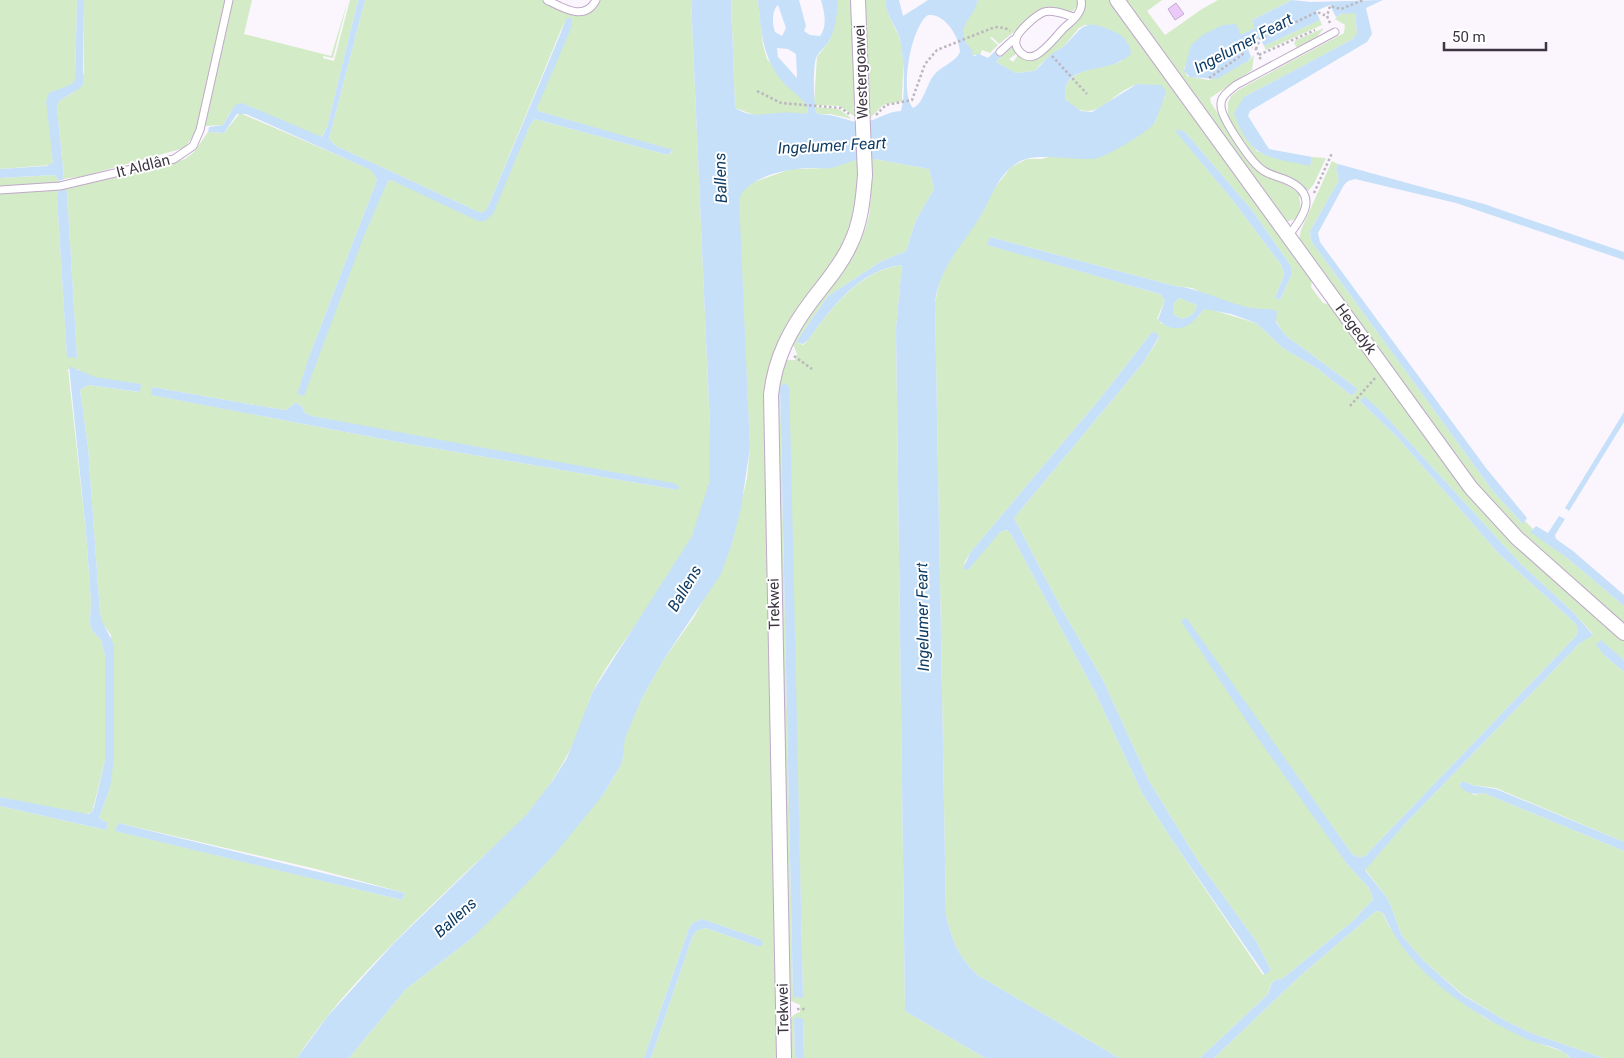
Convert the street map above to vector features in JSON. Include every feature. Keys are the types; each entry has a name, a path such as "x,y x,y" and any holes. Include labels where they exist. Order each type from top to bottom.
{"street":[{"name":"Westergoawei","path":"858,0 865,175"},
{"name":"Hegedyk","path":"1117,0 1472,488 1491,511 1534,554 1624,633"},
{"name":"Trekwei","path":"784,1058 771,395 775,367 787,338 839,264 856,233 862,206 865,175"}],"lane":[{"name":"It Aldlân","path":"0,190 60,186 174,159 188,151 200,130 229,0"},
{"path":"547,0 570,11 579,13 588,10 596,0"},
{"path":"1017,39 1017,47 1022,54 1036,55 1081,10 1081,0"},
{"path":"1000,52 1013,40 1017,39 1044,12 1074,17"},
{"path":"1288,236 1300,222 1306,206 1303,192 1298,187 1257,166 1225,119 1221,106 1223,96 1265,69 1335,32"}],"path":[{"path":"1335,32 1327,16 1331,6 1341,9 1363,0"},
{"path":"1256,49 1260,39 1316,12 1327,16"},
{"path":"1259,55 1330,23"},
{"path":"871,120 883,108 912,100 925,64 932,53 999,26 1005,28 1017,39"},
{"path":"1210,78 1242,56 1246,46 1256,49 1265,69"},
{"path":"1050,54 1087,94"},
{"path":"757,91 781,103 840,108 850,115"},
{"path":"1306,206 1316,191 1332,153"},
{"path":"796,358 812,368"},
{"path":"1350,406 1384,369"},
{"path":"800,1009 806,1009"}],"green space":[{"path":"0,0 77,0 75,80 73,84 49,93 53,160 51,165 0,169"},
{"path":"84,0 227,0 198,130 184,148 84,176 64,179 57,108 59,101 74,92 84,73"},
{"path":"233,0 252,0 244,34 331,56 348,0 333,58 323,56 323,58 334,61 350,0 358,0 327,127 321,138 249,106 231,111 223,125 205,126"},
{"path":"365,0 542,0 565,13 583,16 589,14 600,0 691,0 710,428 710,475 703,510 692,538 677,564 624,641 593,691 574,742 563,764 543,794 513,829 442,895 375,962 333,1009 297,1058 0,1058 0,806 106,830 108,823 99,818 110,788 111,635 102,623 100,613 88,447 80,390 88,385 139,392 141,384 107,380 90,376 78,369 68,369 86,533 91,602 90,622 91,629 101,640 105,655 105,761 92,812 83,815 0,797 0,192 59,189 57,197 67,356 77,358 67,192 64,188 133,174 185,159 194,152 208,132 224,133 240,113 372,170 377,180 310,354 388,181 391,180 485,221 530,125 535,119 668,155 673,151 538,111 537,108 565,20 490,202 486,210 481,213 336,146 329,139","holes":["152,387 286,410 295,403 301,405 305,413 312,416 678,490 398,442 152,395","118,823 316,869 405,893 402,900 116,831"]},
{"path":"731,0 758,0 763,45 767,59 806,104 808,110 806,114 778,113 757,116 735,108"},
{"path":"838,0 854,0 858,119 840,106 814,105 817,57 830,40"},
{"path":"863,0 885,0 899,37 903,61 902,101 883,105 870,118 868,118"},
{"path":"977,0 1077,0 1078,5 1072,12 1043,8 999,44 992,37 990,38 998,45 990,53 982,50 980,55 972,55 963,33 965,24 975,8"},
{"path":"1084,0 1109,0 1174,92 1312,278 1311,287 1323,303 1331,305 1462,485 1624,640 1624,660 1601,641 1605,656 1624,672 1624,842 1496,788 1472,785 1463,781 1459,785 1474,795 1484,793 1624,851 1624,1058 1603,1058 1531,1033 1506,1021 1462,994 1424,961 1402,936 1388,899 1365,869 1405,824 1580,643 1593,634 1574,613 1520,563 1381,411 1360,401 1399,439 1499,554 1579,627 1576,636 1365,856 1360,858 1352,854 1185,618 1347,864 1369,888 1373,899 1353,921 1282,979 1275,980 1270,986 1267,995 1200,1058 1119,1058 979,976 961,956 946,915 935,303 941,275 962,240 980,217 993,190 1011,167 1027,159 1042,159 1155,123 1162,100 1165,97 1158,85 1135,85 1101,107 1093,110 1085,111 1076,108 1066,100 1065,89 1069,81 1075,76 1122,61 1098,26 1085,25 1079,28 1064,46 1047,58 1034,71 1016,73 996,62 1013,46 1016,54 1009,59 1013,62 1018,55 1026,60 1038,59 1080,16 1085,7","holes":["1176,131 1185,132 1252,210 1291,266 1291,276 1280,300 1275,298 1284,275 1282,266 1234,202","990,237 1175,286 1192,288 1232,304 1267,310 1285,335 1358,389 1352,396 1318,369 1283,348 1256,323 1204,309 1199,316 1162,324 1157,319 1165,300 1160,294 988,245","1152,332 1158,335 1159,338 1143,363 1014,518 1061,608 1103,680 1149,781 1198,861 1256,941 1271,970 1263,975 1142,793 1096,694 1011,534 1008,530 1000,532 963,565 970,553 1103,395"]},
{"path":"1124,0 1162,0 1147,11 1165,35 1218,0 1292,0 1252,20 1256,28 1241,35 1191,45 1188,63 1184,68 1187,76 1209,80 1248,61 1254,55 1252,70 1210,98 1211,103 1255,169 1299,194 1301,210 1296,219 1285,222"},
{"path":"1355,13 1357,34 1353,39 1244,97 1256,151 1310,165 1312,157 1326,158 1314,184 1308,191 1293,179 1267,169 1259,163 1228,118 1228,103 1231,96 1240,89 1344,33 1345,25 1335,19 1341,14"},
{"path":"1320,20 1322,25 1266,50 1264,46"},
{"path":"1324,28 1317,37 1297,48 1294,43 1296,40"},
{"path":"815,107 839,109 852,119 830,114 817,114"},
{"path":"859,158 862,175 848,240 776,350 781,1058 651,1058 693,935 698,930 706,928 760,947 760,939 702,919 693,923 689,928 644,1058 349,1058 406,989 471,939 603,795 622,763 624,738 642,698 664,659 694,617 731,547 747,478 750,448 738,199 742,191 754,182 791,169 830,168"},
{"path":"869,158 929,169 934,189 916,220 906,251 880,262 828,296 798,339 798,343 803,345 837,303 860,283 887,269 902,265 896,328 905,1011 985,1058 804,1058 803,1019 794,1019 795,1058 787,1058 788,1024 794,1015 800,1012 800,1005 789,1000 774,423 778,379 786,360 795,360 797,354 792,342 794,334 840,274 860,240 867,223 871,189","holes":["780,386 793,579 803,997 793,997"]},
{"path":"1332,161 1338,164 1336,169 1339,180 1310,231 1311,241 1492,490 1522,523 1525,521 1533,529 1531,531 1566,557 1624,606 1624,625 1520,532 1486,497 1299,240 1301,230"},
{"path":"55,175 60,183 0,187 0,178"},
{"path":"1179,298 1197,305 1192,315 1187,318 1181,319 1173,314 1173,304"},
{"path":"1376,911 1382,912 1390,928 1455,997 1485,1018 1530,1040 1564,1052 1570,1058 1214,1058 1300,976"}],"water":[{"path":"77,0 84,0 83,84 80,88 59,101 57,108 64,179 59,181 55,175 0,178 0,169 47,166 53,162 46,101 49,93 72,84 75,80"},
{"path":"358,0 365,0 329,139 336,146 481,213 486,210 490,202 567,18 571,18 572,26 537,108 538,111 673,150 668,155 535,119 530,125 493,214 485,221 478,221 391,180 388,181 364,236 304,396 297,394 310,354 377,180 371,170 246,114 237,114 224,133 208,132 209,127 223,125 235,105 242,103 322,137 327,127"},
{"path":"691,0 731,0 735,108 752,114 806,114 808,110 801,98 785,85 770,62 764,43 758,0 799,0 806,26 804,31 810,35 820,36 825,23 821,0 838,0 836,20 832,34 829,42 817,55 815,63 816,110 817,114 832,115 861,123 889,113 901,111 903,104 904,74 901,43 890,19 885,0 899,0 903,16 928,0 977,0 976,6 964,28 966,42 973,51 972,55 976,56 977,53 988,58 997,49 1003,55 996,62 1016,73 1034,71 1084,26 1095,25 1103,27 1117,33 1128,43 1131,54 1123,60 1084,71 1071,78 1065,90 1066,100 1081,111 1092,112 1137,84 1161,85 1166,91 1155,122 1136,138 1094,159 1032,158 1017,163 1009,169 998,184 980,217 952,257 941,278 935,303 946,915 961,956 979,976 1119,1058 985,1058 905,1011 896,328 902,265 887,268 860,282 837,303 808,340 803,344 798,343 798,339 828,296 880,262 906,251 916,220 934,189 929,169 864,158 831,168 808,168 778,172 750,185 739,199 750,448 741,508 731,547 721,574 664,659 642,698 625,738 622,763 603,795 554,855 501,910 471,939 406,989 349,1058 297,1058 327,1017 394,943 527,814 553,780 567,758 593,691 692,536 709,483 710,428","holes":["778,5 786,28 782,36 775,32 773,25 773,17","928,15 940,18 954,33 960,52 955,59 934,75 920,102 913,108 909,100 907,75 912,46 922,22","777,48 788,49 796,54 797,78 778,57"]},
{"name":"Ingelumer Feart","path":"1292,0 1311,2 1383,0 1366,8 1372,34 1367,42 1250,111 1248,116 1269,149 1312,157 1310,166 1272,157 1254,148 1240,128 1234,113 1244,97 1353,39 1357,33 1355,13 1341,14 1336,17 1330,5 1316,11 1320,20 1264,46 1260,38 1246,44 1251,57 1248,61 1217,79 1190,77 1184,71 1191,45 1204,34 1223,25 1236,24 1241,35 1255,28 1252,20"},
{"path":"1177,129 1185,132 1252,210 1291,266 1291,276 1280,300 1275,298 1284,275 1282,266 1234,202 1176,132"},
{"path":"1338,164 1484,204 1624,252 1624,260 1456,203 1355,179 1348,181 1344,185 1318,233 1320,242 1486,468 1527,518 1523,524 1492,490 1311,241 1310,231 1339,180 1336,169"},
{"path":"64,188 67,192 77,358 67,357 57,197 59,189"},
{"path":"990,237 1192,289 1247,307 1277,311 1276,322 1285,335 1358,389 1352,396 1318,369 1283,348 1256,323 1231,314 1204,309 1189,325 1171,328 1158,320 1165,300 1160,294 987,245","holes":["1179,298 1197,305 1194,313 1187,318 1181,319 1173,314 1173,304"]},
{"path":"1152,332 1157,333 1159,337 1143,363 1014,518 1061,608 1103,680 1149,781 1198,861 1256,941 1271,970 1265,975 1142,793 1096,694 1011,534 1007,530 1000,532 968,570 963,569 970,553 1103,395"},
{"path":"69,366 95,377 141,384 140,392 88,385 80,390 88,447 100,613 114,648 114,759 110,788 99,818 108,823 106,830 0,806 0,797 88,814 92,812 94,807 105,761 105,655 101,640 91,629 90,622 91,602 86,533"},
{"path":"786,383 789,387 791,455 803,998 793,997 780,386"},
{"path":"152,387 286,410 295,403 301,405 305,413 312,416 673,483 679,486 678,490 398,442 151,395"},
{"path":"1364,396 1381,411 1520,563 1574,613 1593,635 1580,643 1405,824 1365,870 1388,899 1402,936 1424,961 1461,994 1506,1021 1531,1033 1603,1058 1570,1058 1562,1051 1507,1030 1464,1005 1426,974 1409,956 1382,912 1376,911 1300,976 1214,1058 1200,1058 1267,995 1275,980 1282,979 1353,921 1373,899 1369,888 1347,864 1257,737 1181,621 1185,618 1188,620 1352,854 1360,858 1365,856 1576,636 1578,630 1576,624 1499,554 1399,439 1360,401"},
{"path":"1624,412 1624,422 1569,511 1565,508"},
{"path":"1559,516 1565,519 1555,535 1556,539 1573,551 1624,595 1624,606 1566,557 1530,532 1536,526 1548,533"},
{"path":"1601,640 1624,660 1624,672 1605,656 1596,645"},
{"path":"1463,781 1472,785 1496,789 1624,842 1624,851 1484,793 1474,794 1467,792 1459,785"},
{"path":"118,823 405,893 402,900 115,831"},
{"path":"702,919 760,939 763,943 760,947 706,928 698,930 693,935 651,1058 644,1058 689,928 693,923"},
{"path":"797,1017 803,1019 804,1058 795,1058 794,1019"}],"building":[{"path":"1176,3 1184,14 1175,20 1168,9"}],"water label":[{"name":"Ballens","path":"720,178"},
{"name":"Ballens","path":"684,588"},
{"name":"Ballens","path":"455,917"}]}
